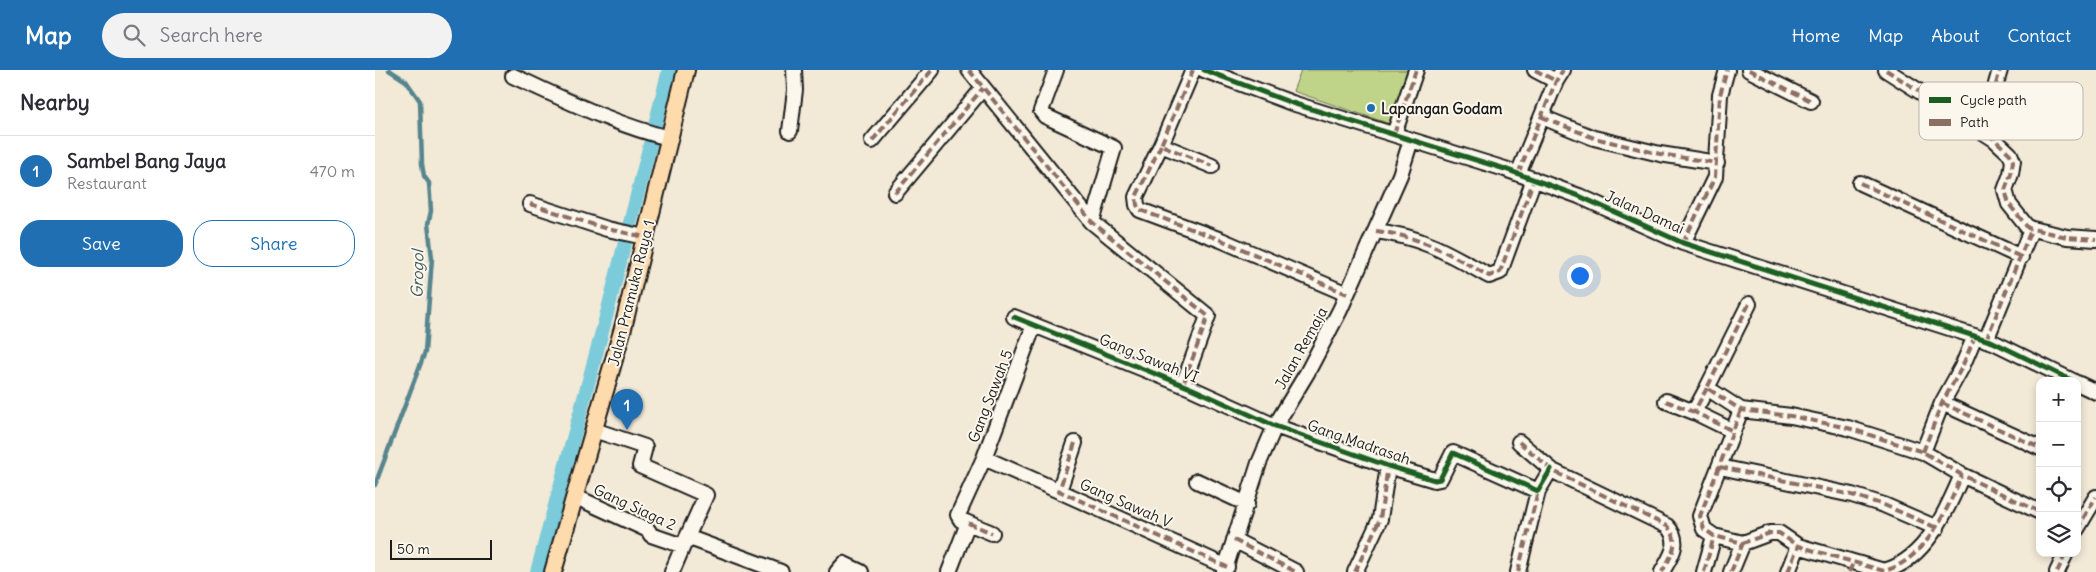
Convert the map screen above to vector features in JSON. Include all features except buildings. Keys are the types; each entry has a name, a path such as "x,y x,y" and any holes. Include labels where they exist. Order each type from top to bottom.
{"main road":[{"name":"Jalan Pramuka Raya 1","path":"553,572 594,430 632,234 685,70"}],"street":[{"path":"790,131 795,90 794,70"},
{"path":"873,141 932,70"},
{"path":"969,70 1092,222 1208,316 1183,385"},
{"path":"1056,70 1041,112 1045,116 1114,148 1092,222"},
{"path":"1193,70 1161,145 1136,197 1137,205 1141,210 1221,240 1347,294"},
{"path":"1394,134 1416,70"},
{"path":"1518,174 1560,75 1535,70"},
{"name":"Jalan Damai","path":"1683,243 1715,176 1720,95 1727,70"},
{"path":"1749,70 1811,101"},
{"path":"1886,70 1919,91"},
{"name":"Jalan Damai","path":"1209,71 1292,103 1533,179 1579,196 1683,243 1981,338 2064,377"},
{"path":"513,76 585,109 663,136"},
{"path":"895,193 983,88"},
{"path":"1542,117 1594,138 1660,154 1717,163"},
{"name":"Jalan Remaja","path":"1225,569 1259,463 1275,426 1307,373 1347,294 1400,175 1411,140"},
{"path":"1995,140 2010,154 2013,161 2005,190 2009,204 2031,230 2067,237 2096,239"},
{"path":"1161,145 1212,166"},
{"path":"1376,231 1400,234 1425,241 1489,276 1495,275 1500,272 1533,179"},
{"path":"1860,183 2021,257"},
{"path":"530,204 632,234"},
{"path":"1923,452 1942,403 1981,338 2021,257 2031,230"},
{"path":"1694,412 1749,304"},
{"name":"Gang Sawah VI","path":"1013,317 1183,385 1275,426"},
{"name":"Gang Sawah 5","path":"1034,325 983,458 1059,491"},
{"path":"2081,385 2096,392"},
{"path":"1707,388 1741,410 1791,416 1848,428 1923,452 1962,475 2036,510"},
{"path":"1665,401 1694,412 1733,431"},
{"path":"1942,403 2036,446"},
{"path":"1741,410 1700,516 1704,529 1714,536 1743,543 1770,533 1779,532 1798,546 1851,567 1884,571 1895,568 1937,528 1962,475"},
{"name":"Gang Madrasah","path":"1275,426 1388,466 1435,480 1440,479 1452,454 1456,453 1538,491"},
{"path":"594,430 645,447 640,466 706,495 685,542 781,572"},
{"path":"1519,442 1551,469 1667,526 1673,532 1675,549 1662,572"},
{"name":"Gang Sawah V","path":"1075,443 1059,491 1225,569"},
{"path":"983,458 958,515 961,520 992,533"},
{"path":"1355,572 1381,520 1388,466"},
{"path":"1720,467 1852,495 1884,505 1937,528"},
{"path":"1518,572 1538,491 1551,469"},
{"path":"1197,481 1247,504"},
{"path":"2081,522 2096,497"},
{"name":"Gang Siaga 2","path":"575,498 647,530 651,535 685,542 672,572"},
{"path":"949,572 968,523"},
{"path":"1704,572 1714,536"},
{"path":"1234,540 1296,572"},
{"path":"1731,572 1743,543"},
{"path":"1788,572 1798,546"},
{"path":"2057,572 2064,557"},
{"path":"837,572 844,564 861,572"}],"green space":[{"name":"Lapangan Godam","path":"1301,70 1415,70 1393,125 1293,91"}],"waterway":[{"name":"Grogol","path":"375,485 425,352 432,258 428,224 431,211 429,183 424,176 422,164 420,101 406,81 389,70"},
{"path":"537,572 606,317 669,70"}],"marked path":[{"path":"872,141 932,70"},
{"path":"969,70 1092,222 1208,316 1183,385"},
{"path":"1193,70 1161,145 1212,166"},
{"path":"1394,134 1416,70"},
{"path":"1535,70 1556,81"},
{"path":"1518,174 1556,81 1563,70"},
{"path":"1683,243 1715,177 1720,95 1727,70"},
{"path":"1749,70 1811,101"},
{"path":"1886,70 1919,91"},
{"path":"1997,82 2000,70"},
{"path":"895,193 983,88"},
{"path":"1542,117 1594,138 1660,154 1717,163"},
{"path":"1995,140 2010,154 2013,161 2011,174 2005,190 2009,204 2028,228 2067,237 2096,239"},
{"path":"1161,145 1136,197 1140,210 1221,240 1347,294"},
{"path":"1376,231 1408,237 1435,247 1489,276 1500,272 1534,179"},
{"path":"1860,183 2021,257"},
{"path":"530,204 607,229 645,237"},
{"path":"1986,340 2031,230"},
{"path":"1749,304 1707,388 1741,410 1791,416 1848,428 1923,452 1962,475 2036,510"},
{"path":"1923,452 1942,403 1962,367 1975,336"},
{"path":"1707,388 1694,412 1733,431"},
{"path":"1666,401 1694,412"},
{"path":"1942,403 2036,446"},
{"path":"1741,410 1700,516 1704,529 1714,536 1743,543 1770,533 1779,533 1798,546 1884,571 1899,565 1923,545 1942,518 1962,475"},
{"path":"1519,442 1553,471 1667,526 1674,538 1674,543 1671,555 1662,572"},
{"path":"1075,443 1059,491 1227,567"},
{"path":"1355,572 1380,519 1388,466"},
{"path":"1720,467 1852,495 1884,505 1937,528"},
{"path":"1518,572 1538,491"},
{"path":"2081,522 2096,497"},
{"path":"968,523 992,533"},
{"path":"1704,572 1714,536"},
{"path":"1234,540 1296,572"},
{"path":"1731,572 1743,543"},
{"path":"1788,572 1798,546"},
{"path":"2057,572 2064,557"},
{"path":"1849,572 1853,563"}],"cycle path":[{"path":"1204,70 1292,103 1505,169 1579,196 1683,243 1993,342 2065,377"},
{"path":"1014,317 1193,389 1275,426 1388,466 1435,480 1440,479 1453,453 1538,491 1551,469"}],"place":[{"name":"Lapangan Godam","path":"1371,108"},
{"name":"Sambel Bang Jaya","path":"627,430"}]}
